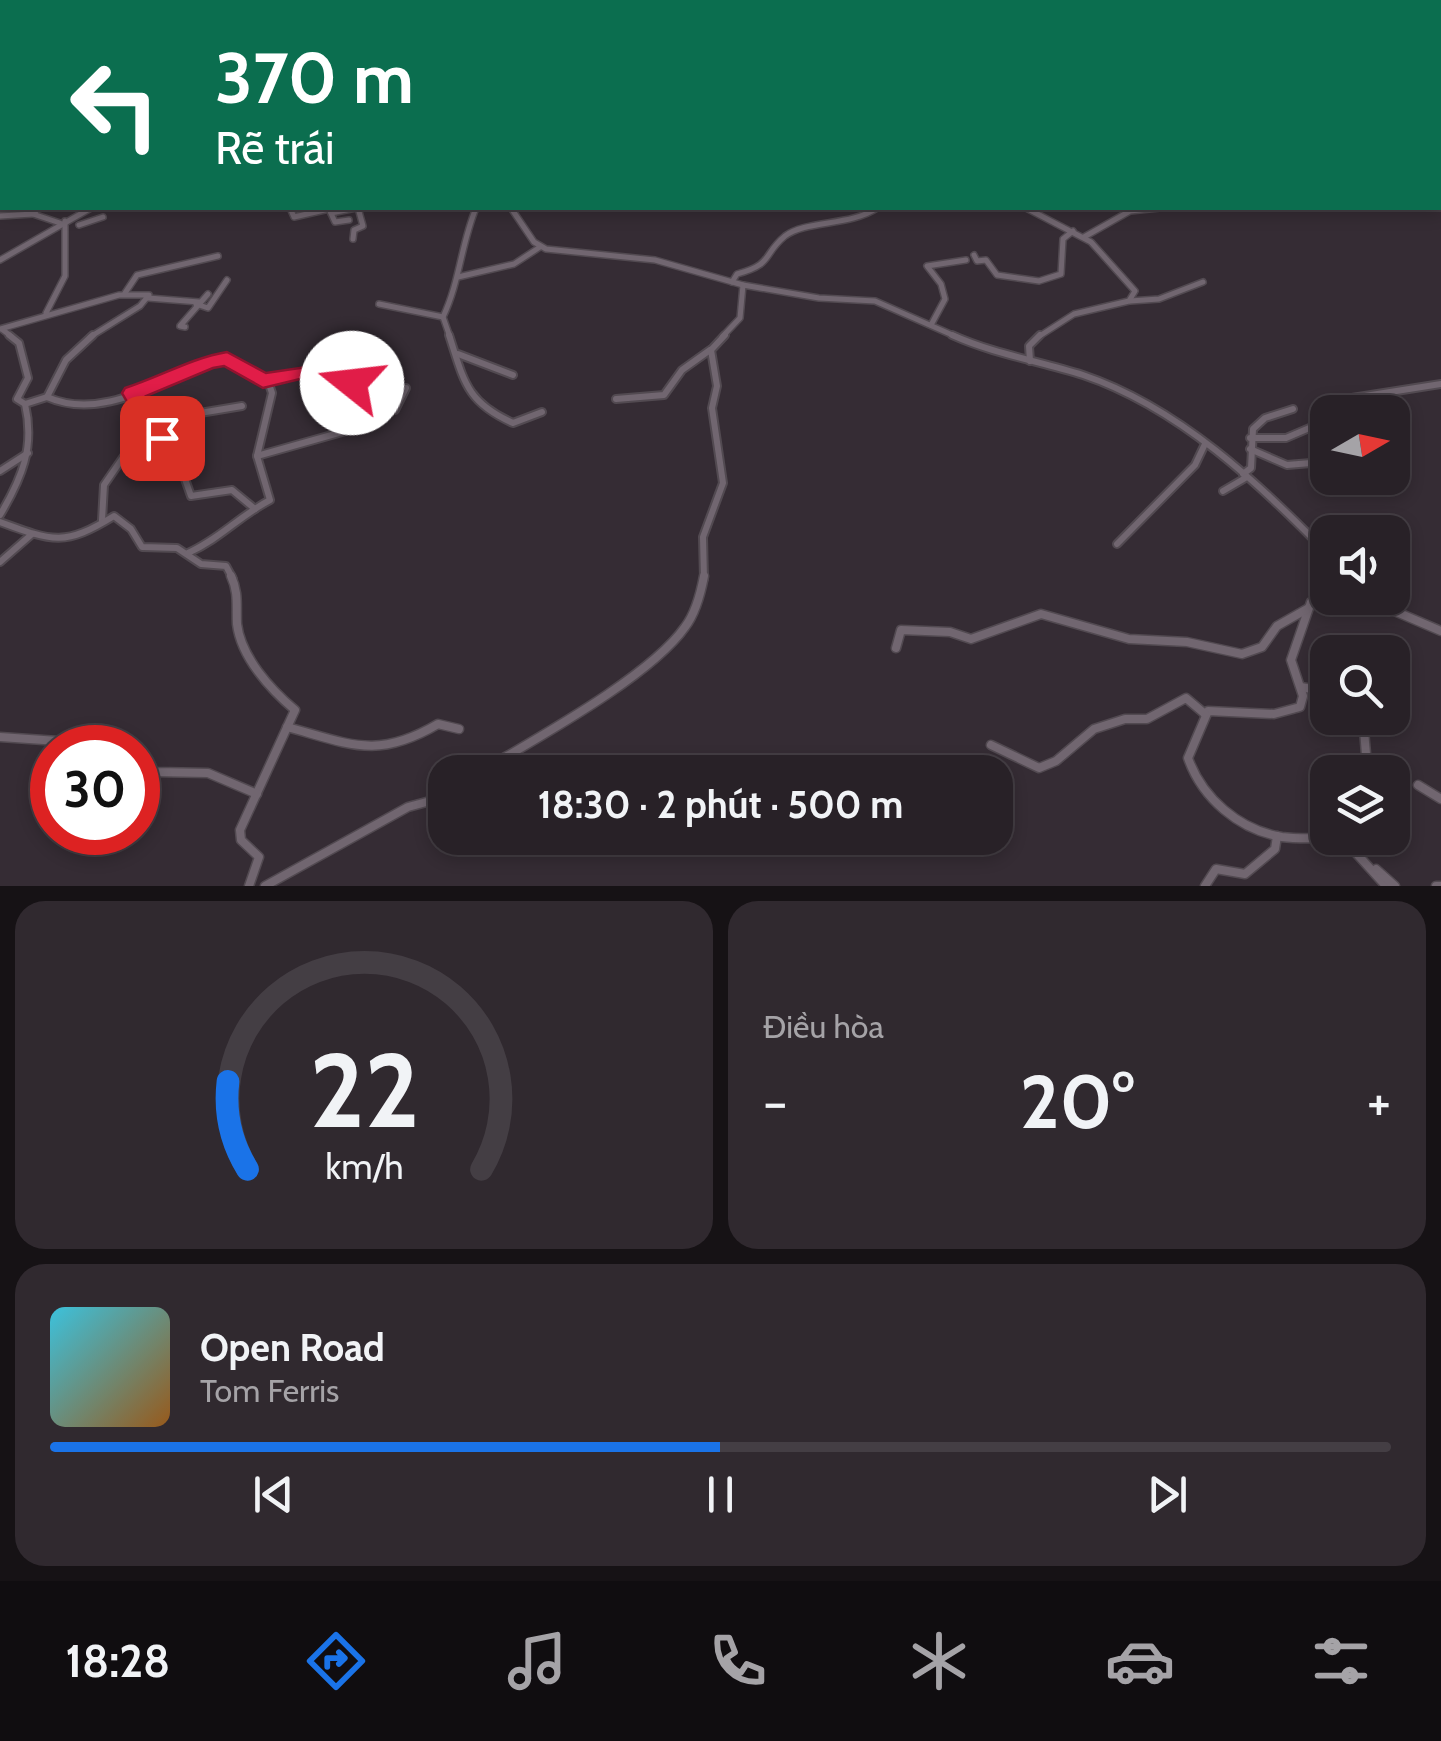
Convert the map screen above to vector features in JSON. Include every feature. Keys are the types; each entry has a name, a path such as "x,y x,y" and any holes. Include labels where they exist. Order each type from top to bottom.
{"street":[{"path":"1284,0 1294,0"},
{"path":"1306,0 1315,0"},
{"path":"33,214 37,210"},
{"path":"0,260 87,210"},
{"path":"290,210 291,216 296,217 330,210 336,222 349,220"},
{"path":"353,239 354,230 364,226 358,210"},
{"path":"475,210 462,241 458,276 444,317 468,394 488,412 515,423 542,412"},
{"path":"512,210 540,247"},
{"path":"732,282 737,274 760,268 787,234 864,217 873,210"},
{"path":"1030,210 1084,237 1134,287 1135,295 1129,302"},
{"path":"1084,237 1133,210"},
{"path":"0,216 33,214 62,222"},
{"path":"78,214 79,228 104,217"},
{"path":"46,314 66,276 62,222"},
{"path":"974,254 977,261 986,260 996,275 1042,282 1061,274 1063,239 1073,231"},
{"path":"458,276 486,265 513,266 540,247 648,259 743,285 820,298 867,299 984,348 1086,376 1138,400 1206,444 1310,537"},
{"path":"124,294 136,275 218,256"},
{"path":"931,325 945,299 941,284 927,266 966,260"},
{"path":"2,329 124,294 198,303 208,308 228,280"},
{"path":"1030,361 1028,346 1052,323 1086,308 1159,298 1203,282"},
{"path":"616,399 664,395 682,370 711,350 740,318 743,285"},
{"path":"185,327 180,326 208,294"},
{"path":"47,397 52,374 62,361 116,319 140,308 148,298"},
{"path":"380,304 444,317"},
{"path":"2,329 19,343 28,378 17,400 26,404 47,397"},
{"path":"508,755 588,706 670,646 688,624 704,580 703,537 723,483 712,408 717,386 711,350"},
{"path":"458,354 513,375"},
{"path":"47,397 58,404 82,406 133,393 223,358 248,375 268,381 297,372 331,370 350,377 355,385 406,390 395,410 379,410 360,427 257,456"},
{"path":"188,553 222,538 239,516 271,497 257,456 272,393 268,381"},
{"path":"1371,395 1441,384"},
{"path":"133,393 154,418 153,432 176,447 176,462 187,466 184,477 190,496 232,490 256,509"},
{"path":"26,404 32,428 24,476 0,518 32,534 75,540 91,533 102,520 104,484 154,418 242,406"},
{"path":"1223,491 1251,468 1250,438 1265,418 1293,408"},
{"path":"1250,438 1286,438 1310,428"},
{"path":"1117,544 1193,466 1206,444"},
{"path":"1250,448 1288,465 1310,464"},
{"path":"0,470 29,452"},
{"path":"102,520 122,518 142,547 188,553 202,564 226,566 239,589 240,642 270,680 277,699 294,708 238,836 259,857 249,886"},
{"path":"0,562 32,534"},
{"path":"991,746 1042,768 1094,729 1125,719 1147,719 1186,698 1205,714 1294,710 1304,702 1291,660 1310,605"},
{"path":"896,648 901,630 950,632 971,639 1041,614 1128,640 1180,641 1242,654 1262,647 1277,626 1308,609"},
{"path":"1404,615 1441,631"},
{"path":"1300,687 1310,689"},
{"path":"1205,714 1189,750 1195,777 1243,822 1276,836 1310,838"},
{"path":"288,727 360,749 413,739 438,724 458,729"},
{"path":"0,737 30,739"},
{"path":"160,771 208,773 257,794"},
{"path":"1418,785 1441,799"},
{"path":"265,886 408,808 428,802"},
{"path":"1204,886 1216,869 1245,874 1276,848 1276,836"},
{"path":"1360,855 1386,886"},
{"path":"1360,855 1395,886"}],"route":[{"path":"162,438 153,432 158,420 145,413 133,393 170,381 208,362 227,359 245,374 263,381 300,372 334,370 352,378 352,383"}]}
